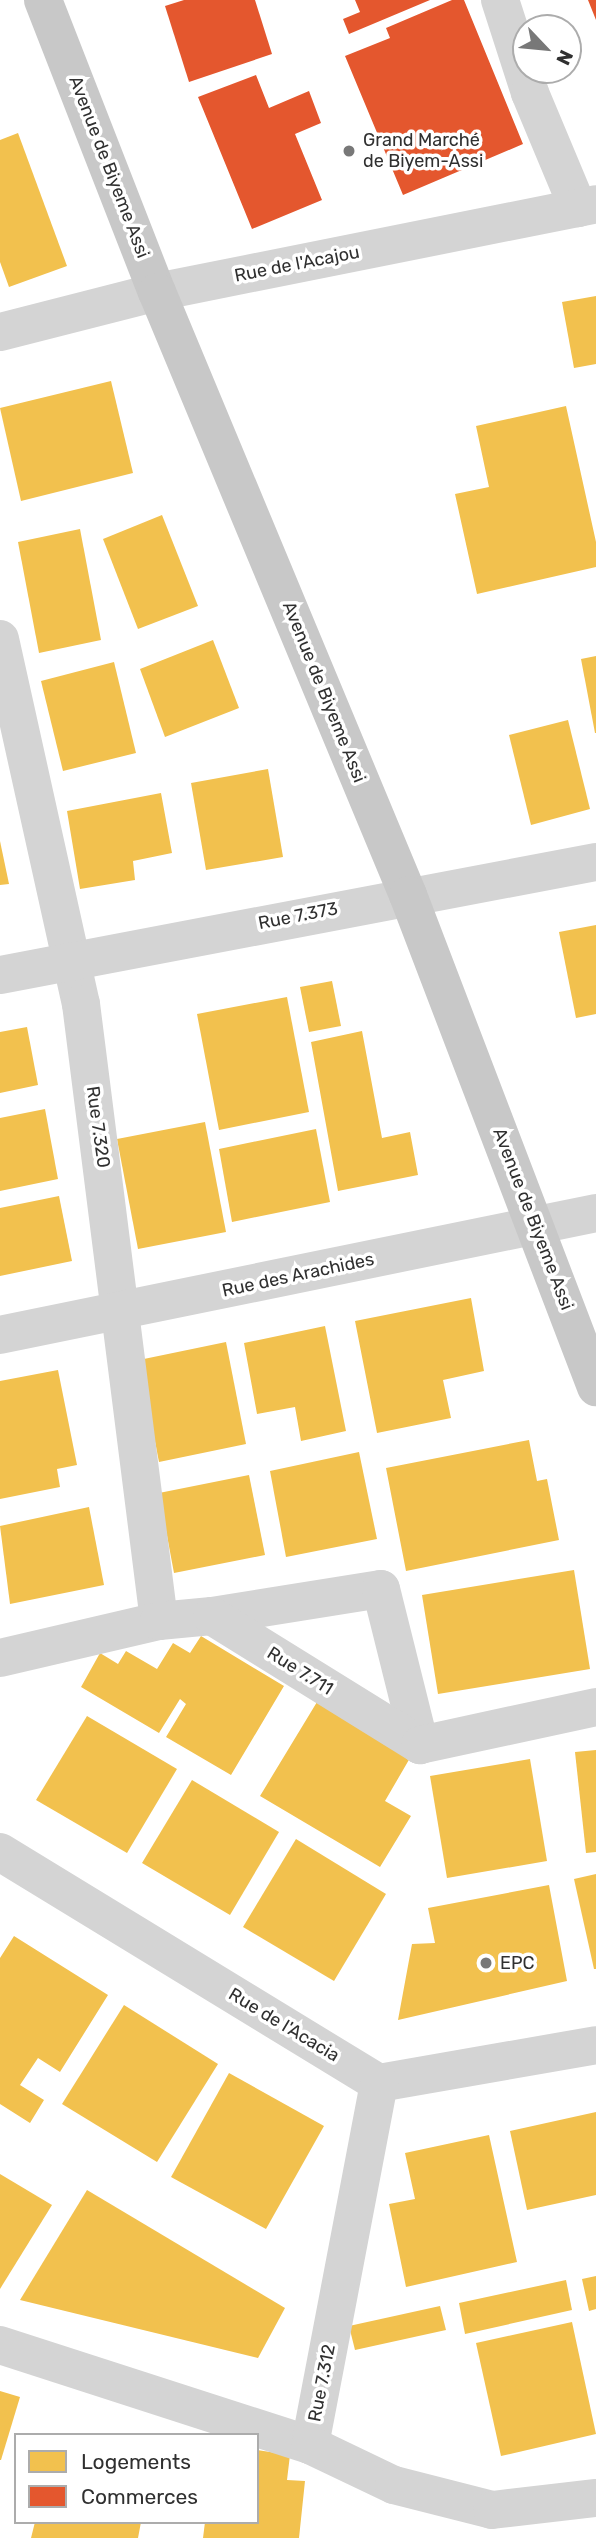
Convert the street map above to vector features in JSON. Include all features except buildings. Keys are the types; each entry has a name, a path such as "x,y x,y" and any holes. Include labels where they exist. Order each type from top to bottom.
{"main road":[{"name":"Avenue de Biyeme Assi","path":"43,0 157,292 408,895 536,1224 596,1387"}],"street":[{"path":"499,0 530,93 587,206"},
{"name":"Rue de l'Acajou","path":"0,332 157,292 587,206"},
{"name":"Rue 7.320","path":"0,639 74,960 122,1313 159,1621"},
{"name":"Rue 7.373","path":"0,975 408,895 596,862"},
{"name":"Rue des Arachides","path":"0,1335 122,1313 596,1213"},
{"path":"0,1658 159,1621 212,1616 381,1589 420,1745 596,1707"},
{"name":"Rue 7.711","path":"212,1616 420,1745"},
{"name":"Rue de l'Acacia","path":"0,1852 379,2083"},
{"path":"379,2083 596,2045"},
{"name":"Rue 7.312","path":"0,2346 310,2445 379,2083"},
{"path":"310,2445 394,2484 492,2510 596,2498"}],"place":[{"name":"Grand Marché de Biyem-Assi","path":"349,151"},
{"name":"EPC","path":"486,1963"}]}
